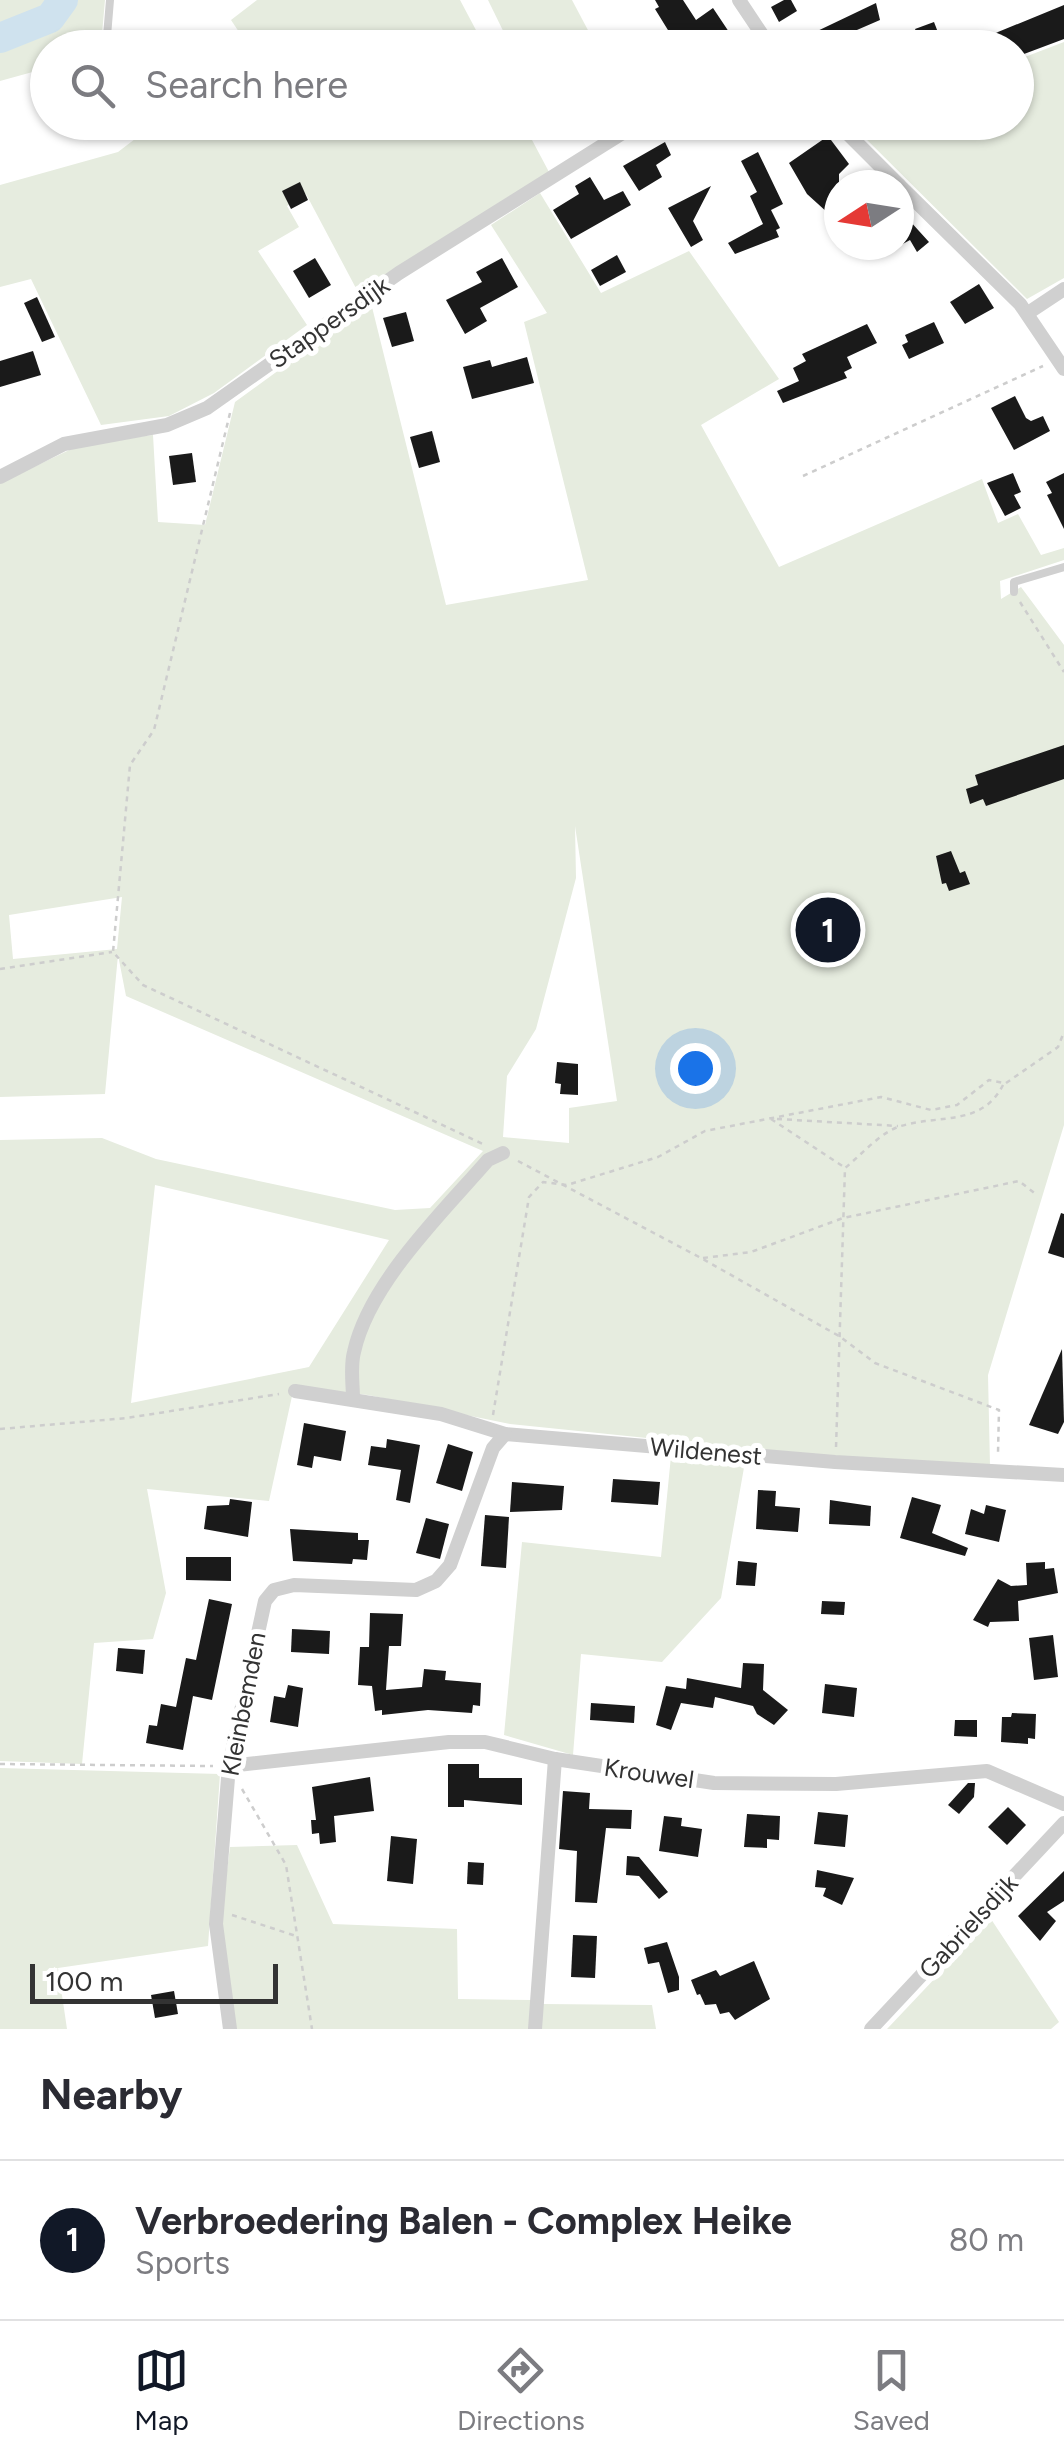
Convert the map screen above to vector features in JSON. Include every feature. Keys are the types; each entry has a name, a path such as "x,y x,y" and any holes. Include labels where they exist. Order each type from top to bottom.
{"street":[{"path":"738,0 758,30"},
{"name":"Stappersdijk","path":"0,477 64,444 189,418 398,273 611,140"},
{"path":"854,140 884,170"},
{"path":"914,200 1028,312 1062,365"},
{"path":"1028,312 1064,289"},
{"path":"353,1399 355,1346 394,1274 411,1247 488,1160 502,1153"},
{"name":"Wildenest","path":"296,1392 491,1426 506,1434 835,1462 1064,1475"},
{"name":"Kleinbemden","path":"230,2029 217,1947 217,1910 229,1766 265,1601 284,1586 402,1590 427,1587 450,1566 493,1448 506,1434"},
{"name":"Krouwel","path":"229,1766 449,1742 528,1749 555,1759 741,1784 836,1784 972,1770 1002,1774 1064,1804"},
{"path":"535,2029 555,1759"},
{"name":"Gabrielsdijk","path":"871,2029 1064,1823"}],"lane":[{"path":"108,30 110,0"},
{"path":"1014,592 1014,582 1064,567"}],"path":[{"path":"803,476 1062,365"},
{"path":"236,387 154,730 130,765 113,952 143,985 567,1185 839,1336 875,1364 998,1410 998,1472"},
{"path":"1014,592 1064,672"},
{"path":"0,969 113,952"},
{"path":"770,1118 899,1126 963,1118 996,1099 1004,1083 1058,1047 1064,1032"},
{"path":"491,1426 529,1197 543,1182 567,1185 658,1157 706,1132 770,1118 880,1096 931,1110 957,1105 990,1080 1004,1083"},
{"path":"770,1118 845,1168"},
{"path":"835,1462 845,1168 899,1126"},
{"path":"701,1258 751,1252 843,1218 1019,1181 1037,1195"},
{"path":"0,1429 127,1418 296,1392"},
{"path":"0,1764 229,1766 286,1864 312,2029"},
{"path":"217,1910 297,1936"}],"shaded area":[{"path":"0,0 105,0 102,30 30,30 30,73 0,81"},
{"path":"257,0 460,0 476,30 238,30 231,20"},
{"path":"488,0 572,0 588,30 503,30"},
{"path":"1064,42 1064,278 1027,299 914,187 914,170 897,170 867,140 1034,140 1034,53"},
{"path":"134,140 532,140 549,172 358,292 306,194 287,206 299,227 258,251 307,325 214,393 169,416 101,425 31,279 0,287 0,185 118,152"},
{"path":"540,193 601,293 689,251 779,379 701,425 779,567 982,479 998,523 1018,514 1041,555 1064,548 1064,560 1000,581 1001,599 1021,587 1064,645 1064,1125 988,1375 990,1466 822,1456 510,1424 368,1395 294,1387 269,1501 147,1489 166,1593 153,1639 94,1643 82,1764 0,1761 0,1140 102,1138 156,1159 395,1210 430,1208 483,1151 126,996 118,955 105,1094 0,1097 0,483 84,443 153,435 158,522 205,525 235,402 371,303 446,605 588,580 524,322 547,313 491,225","holes":["575,826 617,1101 569,1108 569,1143 503,1137 507,1076 536,1029 576,878","122,897 117,949 13,959 9,915","155,1185 389,1240 309,1367 131,1403"]},
{"path":"671,1456 745,1462 721,1598 662,1662 581,1654 573,1755 504,1735 522,1542 661,1557"},
{"path":"0,1768 220,1774 208,1946 58,1968 67,2029 0,2029"},
{"path":"297,1845 333,1924 457,1929 458,1999 532,2000 530,2029 236,2029 220,1926 230,1847"},
{"path":"991,1919 1059,2022 1051,2029 887,2029"},
{"path":"542,2004 652,2005 656,2029 540,2029"}],"building":[{"path":"655,0 683,0 696,20 713,8 728,30 668,30 655,9 659,7"},
{"path":"791,0 797,11 779,22 771,7"},
{"path":"876,3 880,20 857,30 819,30"},
{"path":"1064,5 1064,39 1034,50 1034,30 1003,30"},
{"path":"934,22 937,30 915,30"},
{"path":"822,140 831,140 849,164 843,170 824,170 824,209 807,194 789,163"},
{"path":"665,142 671,155 656,165 662,177 639,191 623,166"},
{"path":"758,152 783,204 771,210 780,228 776,230 779,237 735,254 728,243 763,224 750,196 757,192 741,161"},
{"path":"590,177 604,200 623,191 631,205 571,239 553,210 579,194 575,186"},
{"path":"300,182 308,200 291,209 282,191"},
{"path":"711,186 693,221 703,240 691,247 668,208"},
{"path":"914,226 929,242 917,252 914,247"},
{"path":"617,255 626,272 600,286 591,270"},
{"path":"315,258 331,285 309,298 293,271"},
{"path":"502,258 518,287 480,308 487,321 465,334 446,300 482,282 476,272"},
{"path":"979,284 994,308 965,324 950,302"},
{"path":"37,297 55,337 42,342 24,303"},
{"path":"406,312 414,341 392,347 383,318"},
{"path":"934,322 944,343 909,359 902,345 908,342 905,335"},
{"path":"867,324 877,343 847,357 852,368 844,372 847,378 783,403 777,391 799,381 793,368 806,361 802,354"},
{"path":"33,351 41,375 0,387 0,361"},
{"path":"527,357 534,383 472,399 463,367 490,360 492,367"},
{"path":"1015,396 1026,418 1031,421 1043,416 1050,431 1014,450 991,408"},
{"path":"432,431 440,462 419,468 410,437"},
{"path":"192,453 196,482 173,485 169,456"},
{"path":"1013,473 1021,492 1014,495 1021,508 1005,516 987,483"},
{"path":"1064,473 1064,529 1047,495 1052,493 1046,482"},
{"path":"1064,745 1064,779 986,806 983,799 970,804 966,789 978,785 975,775"},
{"path":"951,851 960,873 965,871 970,884 949,891 946,883 942,884 936,856"},
{"path":"557,1062 578,1064 578,1095 560,1094 561,1084 555,1083"},
{"path":"1061,1213 1064,1214 1064,1258 1048,1253"},
{"path":"1062,1349 1064,1422 1058,1434 1029,1425"},
{"path":"304,1423 346,1431 341,1461 314,1456 312,1468 297,1465"},
{"path":"387,1439 420,1445 410,1503 396,1500 401,1470 368,1465 371,1446 386,1448"},
{"path":"448,1444 473,1452 462,1491 436,1483"},
{"path":"613,1479 660,1482 658,1505 611,1502"},
{"path":"512,1482 564,1486 562,1510 510,1512"},
{"path":"758,1490 776,1491 775,1506 800,1508 798,1532 756,1529"},
{"path":"912,1497 941,1505 932,1533 968,1548 965,1556 900,1538"},
{"path":"230,1499 252,1502 248,1537 204,1529 207,1506 229,1505"},
{"path":"830,1500 871,1506 870,1526 829,1524"},
{"path":"986,1505 1006,1510 999,1542 965,1534 971,1509 984,1514"},
{"path":"485,1515 509,1517 506,1568 481,1566"},
{"path":"426,1518 449,1524 440,1559 416,1553"},
{"path":"290,1529 358,1533 358,1540 369,1540 367,1560 353,1559 352,1564 293,1561"},
{"path":"186,1557 231,1557 231,1581 186,1580"},
{"path":"738,1561 757,1563 755,1586 736,1585"},
{"path":"1045,1562 1045,1569 1054,1568 1058,1593 1018,1601 1019,1621 990,1622 988,1627 973,1620 998,1579 1011,1586 1027,1585 1026,1563"},
{"path":"209,1599 232,1604 212,1700 193,1696 183,1750 146,1743 149,1725 157,1726 161,1704 176,1707 186,1658 196,1660"},
{"path":"822,1601 845,1602 844,1615 821,1614"},
{"path":"370,1613 403,1614 401,1646 389,1646 386,1690 422,1687 424,1669 446,1671 445,1680 481,1683 480,1706 473,1705 472,1713 428,1710 382,1715 382,1710 375,1711 372,1686 358,1685 360,1647 369,1647"},
{"path":"292,1629 330,1631 329,1654 291,1652"},
{"path":"1053,1635 1058,1677 1034,1680 1029,1638"},
{"path":"118,1648 145,1650 143,1674 116,1671"},
{"path":"743,1663 764,1664 763,1690 788,1710 774,1725 757,1714 753,1706 715,1697 713,1708 681,1703 671,1730 656,1725 666,1686 686,1689 687,1678 741,1688"},
{"path":"825,1684 857,1688 854,1717 822,1713"},
{"path":"288,1685 303,1688 298,1727 270,1722 274,1696 285,1698"},
{"path":"591,1703 635,1706 634,1723 590,1720"},
{"path":"1012,1713 1036,1714 1035,1739 1028,1738 1028,1744 1001,1742 1002,1717 1011,1717"},
{"path":"955,1720 977,1720 977,1737 954,1736"},
{"path":"448,1764 479,1764 479,1778 522,1778 522,1805 464,1800 464,1807 448,1807"},
{"path":"370,1777 374,1811 334,1816 336,1842 320,1844 319,1833 312,1834 311,1820 316,1820 312,1787"},
{"path":"968,1783 975,1783 974,1797 959,1814 948,1805"},
{"path":"563,1791 590,1793 589,1809 632,1810 631,1829 606,1828 597,1903 575,1902 577,1851 559,1849"},
{"path":"1008,1807 1026,1825 1007,1845 988,1827"},
{"path":"818,1812 848,1815 845,1847 814,1844"},
{"path":"747,1814 780,1816 779,1840 767,1839 767,1848 744,1847"},
{"path":"664,1816 682,1818 681,1826 702,1829 698,1857 659,1851"},
{"path":"391,1836 417,1839 413,1884 387,1881"},
{"path":"627,1856 639,1857 668,1892 659,1899 639,1876 626,1875"},
{"path":"468,1862 484,1863 483,1885 467,1884"},
{"path":"817,1870 854,1878 842,1905 823,1896 826,1888 815,1887"},
{"path":"1064,1871 1064,1901 1047,1912 1056,1921 1040,1941 1018,1916"},
{"path":"573,1935 597,1936 595,1978 571,1977"},
{"path":"667,1942 679,1977 679,1990 668,1993 659,1962 648,1964 644,1948"},
{"path":"754,1961 770,1999 735,2020 729,2012 720,2014 716,2004 705,2005 697,1995 691,1980 716,1970 720,1976"},
{"path":"174,1991 178,2014 155,2018 151,1995"}],"waterway":[{"path":"0,38 50,18 63,0"}],"place":[{"name":"Verbroedering Balen - Complex Heike","path":"828,930"}]}
